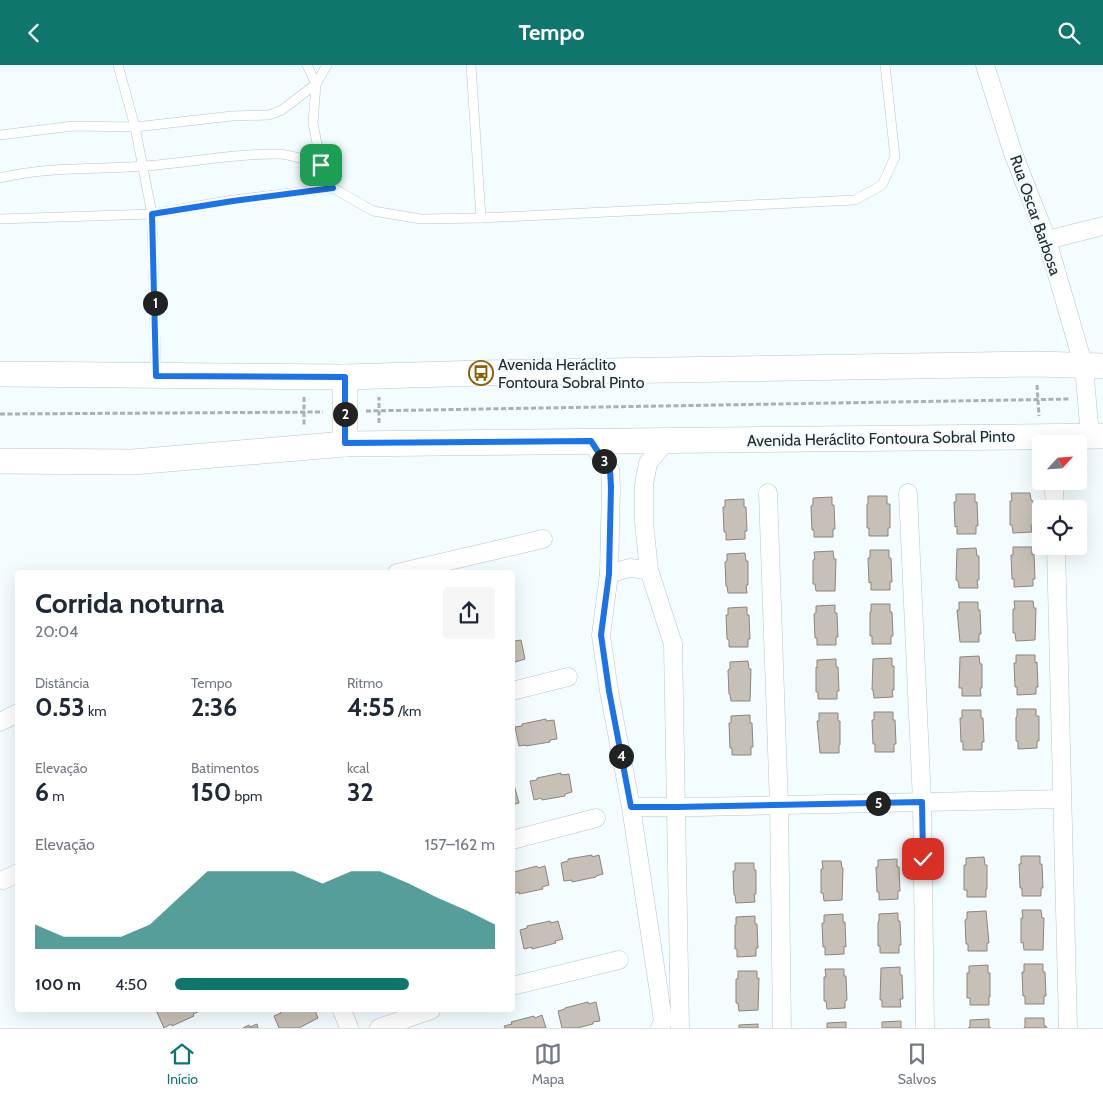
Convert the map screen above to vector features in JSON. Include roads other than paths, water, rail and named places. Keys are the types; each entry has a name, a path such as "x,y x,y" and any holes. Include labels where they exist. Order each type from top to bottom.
{"street":[{"name":"Rua Oscar Barbosa","path":"985,65 1014,153 1094,366 1086,399 1096,436"},
{"path":"1047,240 1103,226"},
{"path":"0,374 345,377 1036,364 1094,366"},
{"path":"345,377 345,443"},
{"name":"Avenida Heráclito Fontoura Sobral Pinto","path":"0,461 133,462 345,443 1096,436"},
{"path":"667,440 648,463 644,485 644,523 649,570 673,644 680,1028"},
{"path":"591,441 610,470 609,574 601,635 609,691 631,807 663,1021 660,1028"},
{"path":"768,493 779,805 782,1028"},
{"path":"908,493 922,802 925,1028"},
{"path":"410,570 543,539"},
{"path":"1056,555 1068,1028"},
{"path":"609,574 629,568 649,570"},
{"path":"515,690 568,677"},
{"path":"0,722 15,714"},
{"path":"631,807 1062,799"},
{"path":"515,839 596,818"},
{"path":"515,985 619,960"},
{"path":"343,1012 349,1028"},
{"path":"379,1028 425,1012"}],"lane":[{"path":"118,65 135,127 152,214 156,376"},
{"path":"307,65 316,84 313,123 321,165 333,188 373,211 421,219 855,201 882,185 895,157 885,65"},
{"path":"0,135 73,126 135,127 232,116 269,115 282,110 316,84 327,65"},
{"path":"471,65 481,218"},
{"path":"0,178 15,174 74,167 143,166 232,156 282,154 321,165"},
{"path":"0,219 152,214 333,188"}],"place":[{"name":"Avenida Heráclito Fontoura Sobral Pinto","path":"481,373"}]}
